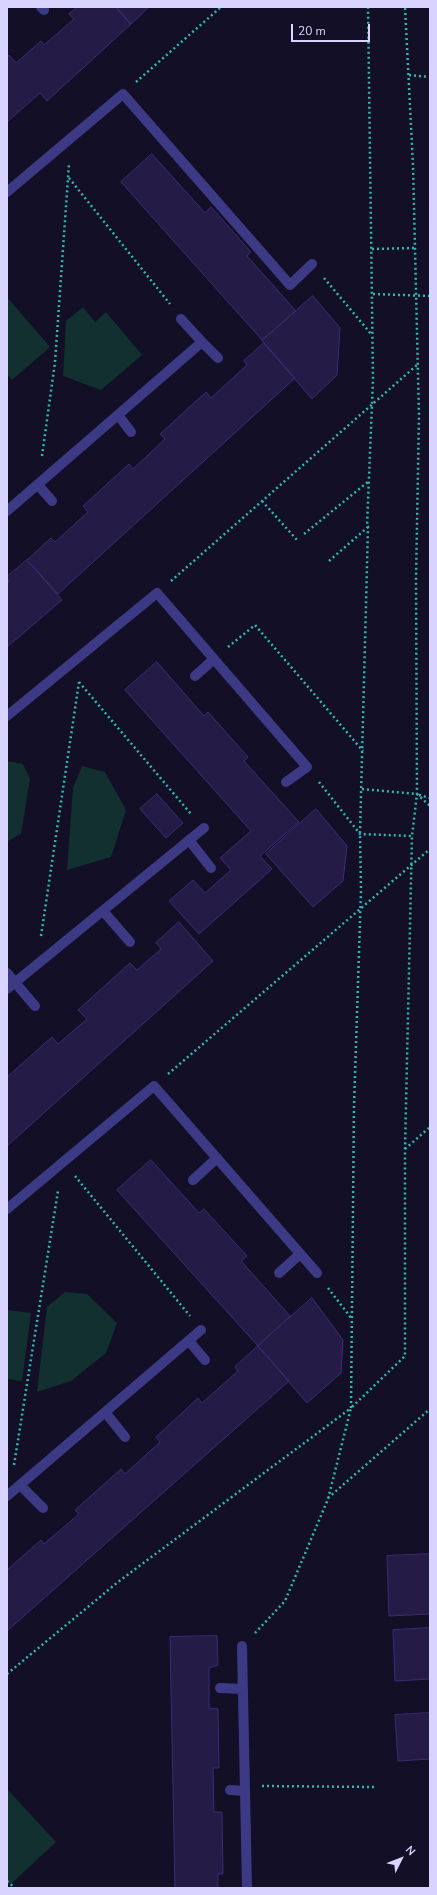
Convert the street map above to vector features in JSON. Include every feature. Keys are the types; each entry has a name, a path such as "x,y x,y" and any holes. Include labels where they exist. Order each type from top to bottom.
{"lane":[{"path":"7,192 123,94 290,285 312,264"},
{"path":"181,319 218,358"},
{"path":"8,509 38,485 202,342"},
{"path":"118,415 131,432"},
{"path":"38,485 52,501"},
{"path":"7,716 158,593 307,767 286,782"},
{"path":"195,676 214,659"},
{"path":"11,986 204,828"},
{"path":"189,840 211,868"},
{"path":"103,911 130,942"},
{"path":"7,973 11,986 35,1006"},
{"path":"7,1209 154,1086 317,1273"},
{"path":"193,1180 217,1158"},
{"path":"279,1272 300,1254"},
{"path":"8,1495 201,1330"},
{"path":"189,1340 205,1360"},
{"path":"105,1412 125,1437"},
{"path":"20,1485 44,1508"},
{"path":"242,1646 247,1888"},
{"path":"220,1688 243,1689"},
{"path":"230,1790 244,1788"}],"path":[{"path":"123,94 221,7"},
{"path":"242,1646 285,1601 328,1499 351,1408 354,1106 360,911 360,834 368,481 372,404 373,336 368,7"},
{"path":"7,1674 118,1582 351,1408 405,1356 405,1150 408,984 413,865 412,836 417,794 416,579 419,416 409,75 405,7"},
{"path":"409,75 430,77"},
{"path":"38,485 55,362 71,138"},
{"path":"68,178 181,319"},
{"path":"372,249 414,248"},
{"path":"312,264 373,336"},
{"path":"372,294 430,296"},
{"path":"158,593 417,365"},
{"path":"304,534 368,481"},
{"path":"262,501 297,540"},
{"path":"329,561 368,527"},
{"path":"214,659 255,625 363,752"},
{"path":"37,965 84,653"},
{"path":"79,682 204,828"},
{"path":"307,767 360,834 412,836"},
{"path":"362,789 417,794 430,798"},
{"path":"417,794 430,806"},
{"path":"154,1086 360,911 430,849"},
{"path":"405,1150 430,1127"},
{"path":"63,1162 201,1330"},
{"path":"8,1495 47,1251 63,1162"},
{"path":"317,1273 352,1318"},
{"path":"328,1499 430,1409"},
{"path":"244,1788 376,1787"},
{"path":"7,1881 15,1888"}],"green space":[{"path":"7,297 50,347 12,380 7,374"},
{"path":"83,307 95,322 106,312 142,355 101,390 63,376 66,321"},
{"path":"7,761 23,764 30,779 21,834 8,841"},
{"path":"82,766 105,772 126,810 111,857 67,870 73,788"},
{"path":"65,1292 87,1294 117,1323 106,1353 71,1381 37,1392 47,1307"},
{"path":"7,1310 31,1313 22,1381 7,1379"},
{"path":"7,1789 56,1842 10,1885 7,1882"}],"building":[{"path":"78,7 116,7 131,24 47,101 40,93 7,122 7,58 9,55 16,63 41,41 44,45 74,19 69,14"},
{"path":"116,7 149,7 131,24"},
{"path":"152,154 205,213 211,207 251,252 247,256 296,311 262,340 121,182"},
{"path":"313,296 340,328 337,375 312,399 262,341"},
{"path":"264,343 295,378 58,594 27,560 51,538 55,542 88,512 83,506 129,464 133,469 165,439 160,434 206,392 211,398 247,365 244,361"},
{"path":"27,560 62,600 7,647 7,584 9,582 7,577"},
{"path":"157,662 204,716 208,712 248,757 244,761 299,822 260,856 272,869 199,934 169,901 193,880 205,893 231,870 220,858 251,831 125,690"},
{"path":"157,794 183,823 166,838 140,809"},
{"path":"316,809 347,846 343,881 313,907 266,854"},
{"path":"179,922 213,961 7,1146 7,1077 52,1037 58,1044 87,1019 78,1010 130,963 137,970 161,949 156,943"},
{"path":"151,1160 199,1213 204,1209 247,1256 241,1261 290,1316 258,1346 117,1190"},
{"path":"312,1298 343,1340 341,1373 307,1403 258,1346"},
{"path":"258,1346 289,1381 7,1631 7,1570 41,1540 44,1544 79,1514 75,1510 121,1469 125,1474 160,1442 156,1437 198,1398 202,1403 238,1371 235,1367"},
{"path":"430,1554 430,1614 389,1616 387,1556"},
{"path":"430,1628 430,1679 395,1681 393,1630"},
{"path":"217,1636 218,1665 209,1668 209,1708 218,1709 219,1768 213,1768 214,1812 222,1812 223,1874 218,1874 218,1888 175,1888 170,1637"},
{"path":"430,1713 430,1759 398,1761 395,1715"}]}
